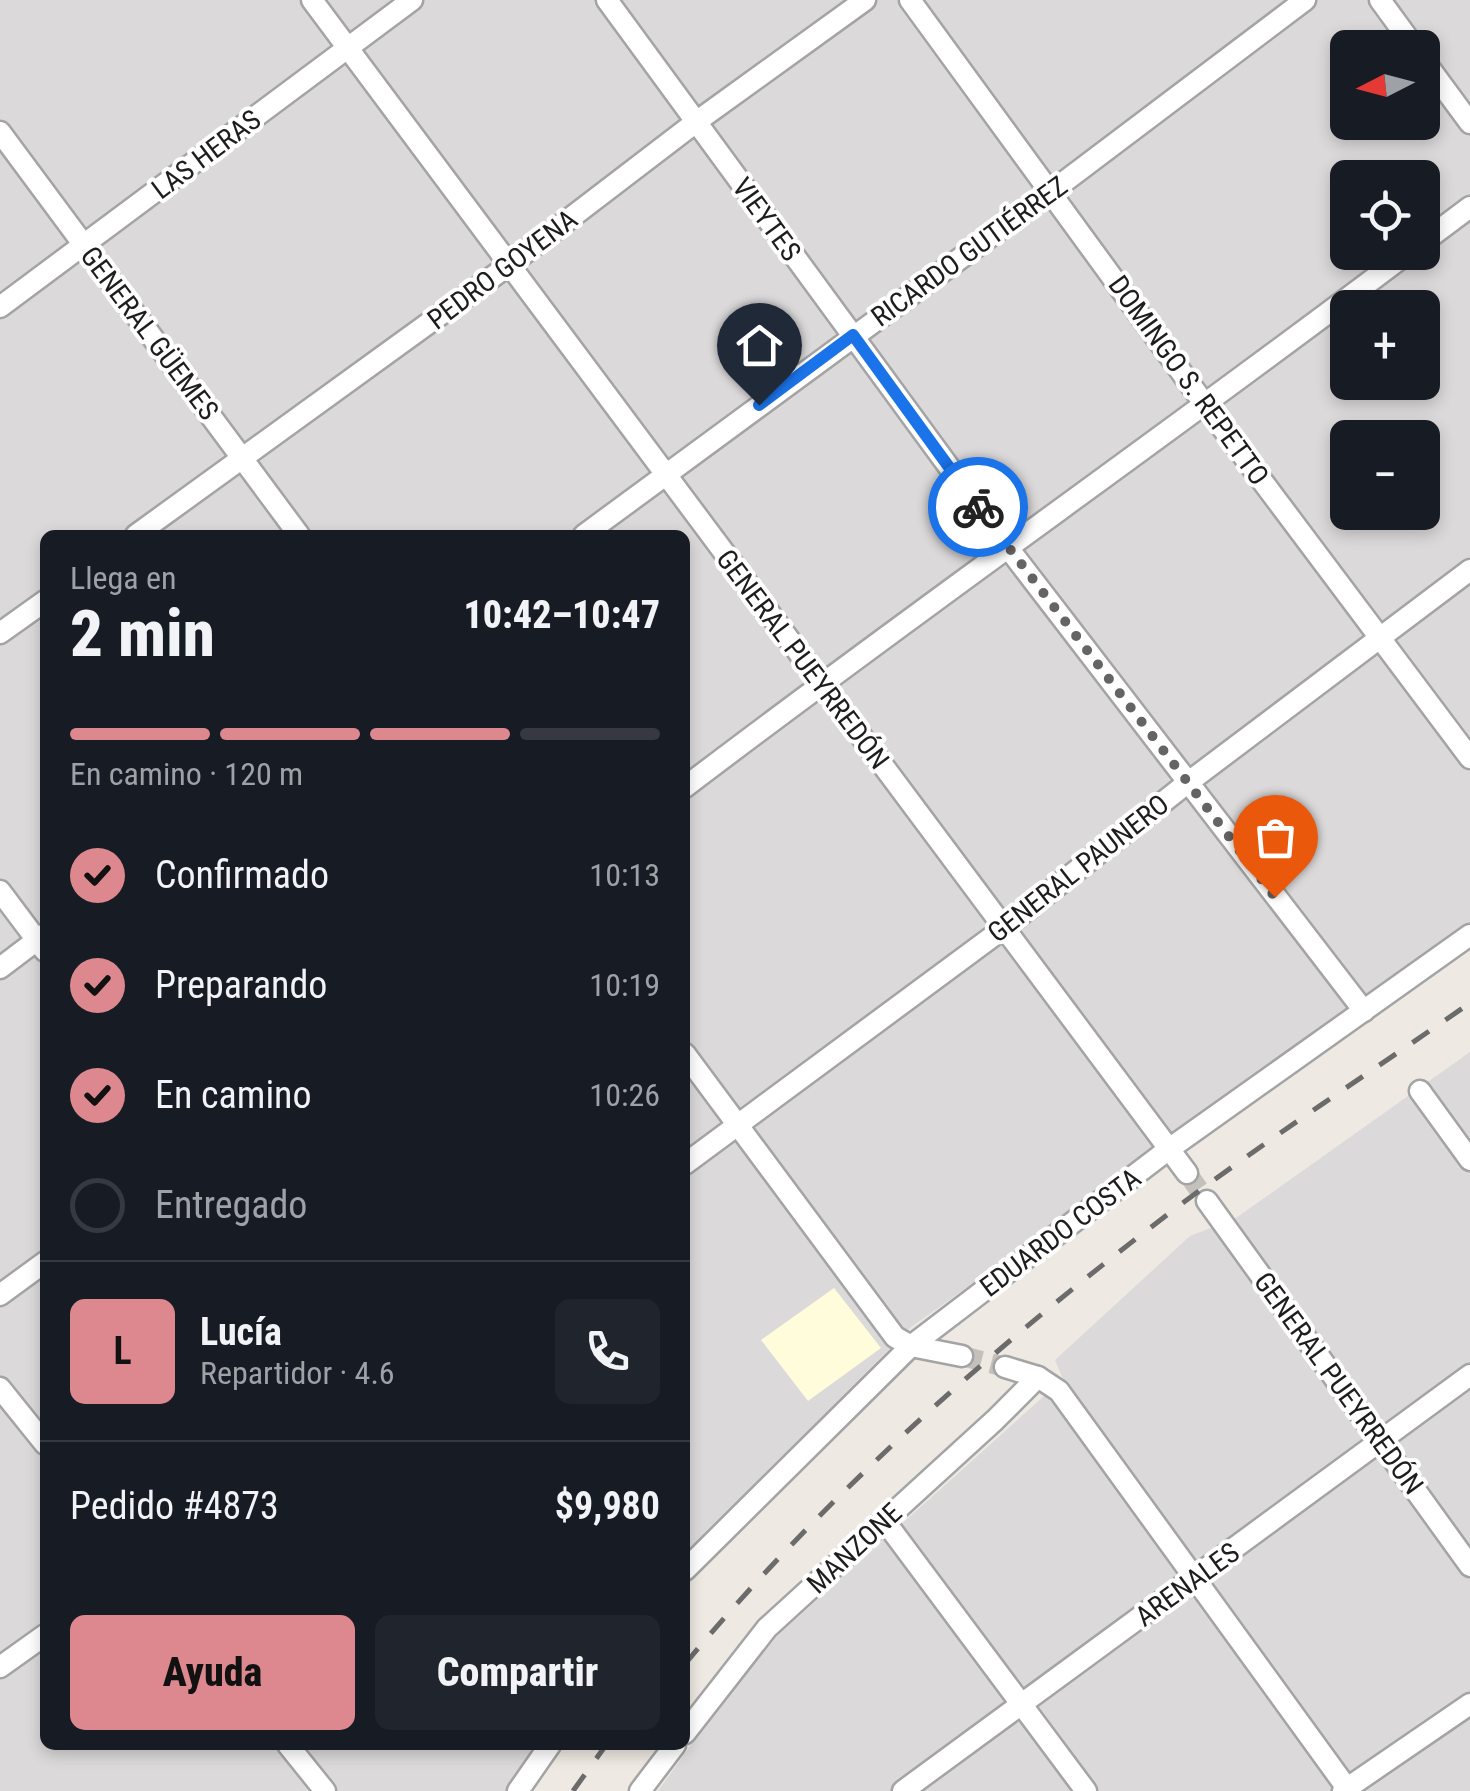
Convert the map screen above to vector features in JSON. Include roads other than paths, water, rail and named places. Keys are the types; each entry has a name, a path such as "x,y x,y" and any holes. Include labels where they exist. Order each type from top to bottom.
{"street":[{"name":"GENERAL PUEYRREDÓN","path":"312,0 1187,1173"},
{"name":"LAS HERAS","path":"0,307 412,0"},
{"name":"VIEYTES","path":"607,0 1009,549 1186,784 1364,1010"},
{"name":"PEDRO GOYENA","path":"143,530 510,265 696,122 866,0"},
{"name":"DOMINGO S. REPETTO","path":"910,0 1206,406 1470,758"},
{"name":"RICARDO GUTIÉRREZ","path":"591,530 1305,0"},
{"path":"1380,0 1401,30"},
{"path":"1440,83 1470,124"},
{"name":"GENERAL GÜEMES","path":"0,132 295,530"},
{"path":"1440,228 1470,206"},
{"path":"690,783 1385,270"},
{"name":"GENERAL PAUNERO","path":"690,1160 1004,928 1186,784 1470,570"},
{"path":"0,634 40,605"},
{"path":"0,891 40,940"},
{"name":"EDUARDO COSTA","path":"690,1564 911,1346 1169,1149 1470,935"},
{"path":"0,968 40,943"},
{"path":"690,1061 895,1337 911,1346 962,1356"},
{"path":"1420,1091 1470,1160"},
{"name":"GENERAL PUEYRREDÓN","path":"1207,1201 1470,1566"},
{"path":"0,1295 40,1266"},
{"path":"1005,1368 1038,1377 1059,1391 1346,1790 1470,1704"},
{"name":"ARENALES","path":"903,1791 1470,1375"},
{"name":"MANZONE","path":"690,1726 767,1628 1038,1377"},
{"path":"0,1388 40,1438"},
{"path":"884,1520 1086,1791"},
{"path":"0,1667 40,1639"},
{"path":"292,1750 325,1791"},
{"path":"518,1791 547,1750"},
{"path":"640,1791 672,1750"}],"tunnel":[{"path":"1187,1173 1207,1201"},
{"path":"962,1356 1005,1367"}],"railway":[{"path":"690,1658 741,1599 859,1477 1050,1307 1184,1202 1470,1003"},
{"path":"573,1791 602,1750"}]}
